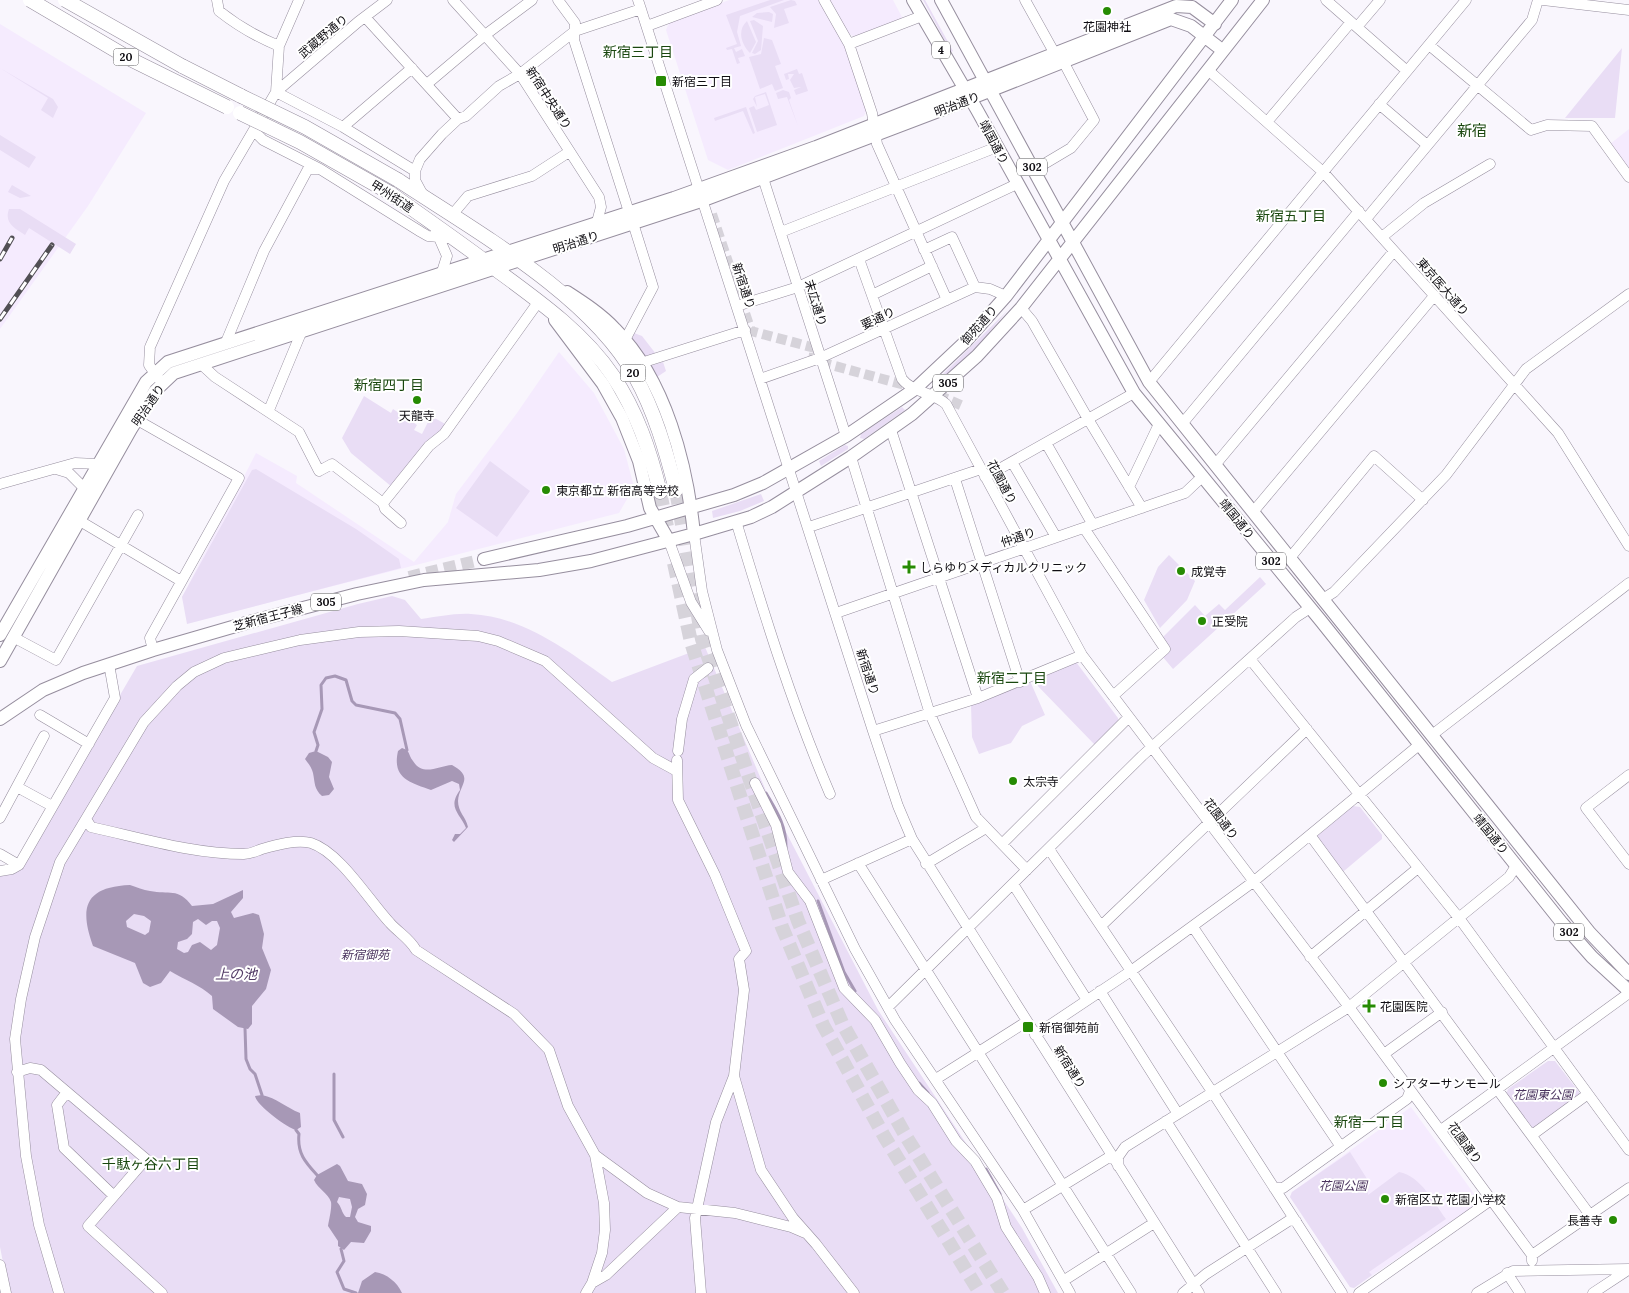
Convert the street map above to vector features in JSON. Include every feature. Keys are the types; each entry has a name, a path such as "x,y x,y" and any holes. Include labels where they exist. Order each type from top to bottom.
{"highway":[{"name":"甲州街道","path":"30,0 148,69 300,142 390,193 539,301 587,344 614,377 643,434 660,492"},
{"name":"甲州街道","path":"65,0 182,66 305,127 398,180 452,215 547,282 591,320 607,337 634,375 656,422 676,490"}],"main road":[{"name":"靖国通り","path":"913,0 1134,393 1310,608 1562,924 1592,957 1629,992"},
{"name":"靖国通り","path":"941,0 1148,382 1590,933 1629,974"},
{"name":"305","path":"1215,24 1232,0"},
{"name":"305","path":"1222,50 1263,0"},
{"name":"明治通り","path":"1059,58 1176,6 1192,7 1215,24"},
{"name":"明治通り","path":"702,195 1059,58 1171,18 1182,21 1222,50"},
{"name":"御苑通り","path":"655,517 748,489 846,436 915,389 965,342 1006,296 1150,106 1215,24"},
{"name":"御苑通り","path":"669,541 736,521 772,507 891,430 934,396 977,356 1021,308 1222,50"},
{"path":"1150,106 1169,120"},
{"name":"明治通り","path":"158,378 497,270 631,218 762,178 875,130"},
{"name":"明治通り","path":"0,635 98,464 158,378 177,358 485,261 597,222 631,218"},
{"path":"547,282 585,304 616,329 641,364 659,396 675,436 688,482 694,534"},
{"path":"539,301 593,370 616,406 631,439 648,502 669,541"},
{"name":"明治通り","path":"0,662 80,521 132,417"},
{"path":"1202,477 1215,465"},
{"name":"305","path":"484,559 627,526 655,517"},
{"name":"芝新宿王子線","path":"0,719 43,690 109,664 338,599 414,582 488,573 539,570 591,561 669,541"},
{"path":"1310,608 1323,599"},
{"path":"1516,866 1525,852"}],"street":[{"path":"217,0 220,12 261,38 279,46"},
{"path":"158,378 149,365 150,347 224,181 276,92 279,46 299,0"},
{"name":"武蔵野通り","path":"276,92 387,0"},
{"name":"新宿中央通り","path":"453,0 520,74 598,197 601,207 597,222"},
{"path":"427,84 485,35 532,0"},
{"path":"558,0 575,23 574,40 653,287 625,340"},
{"path":"647,26 717,0"},
{"path":"824,0 850,44 872,113 877,144 947,300"},
{"path":"1025,0 1094,120 1072,148 1034,170"},
{"path":"1326,0 1407,71"},
{"path":"1267,122 1354,24 1380,0"},
{"path":"1148,382 1466,0"},
{"path":"1366,219 1532,20 1538,0"},
{"path":"1542,0 1629,10"},
{"path":"426,198 418,187 415,171 425,152 458,119 466,116 499,86 520,74 575,31 640,4"},
{"name":"新宿通り","path":"640,4 873,731 898,806 912,839 926,864 1196,1289"},
{"path":"850,44 922,16"},
{"path":"365,17 458,119"},
{"path":"1429,45 1531,130 1547,125 1592,126 1629,177"},
{"path":"343,127 412,68"},
{"name":"東京医大通り","path":"1208,70 1323,172 1564,440 1629,546"},
{"path":"276,92 343,127 415,171"},
{"path":"1379,104 1427,145"},
{"path":"254,131 264,140 320,169 428,236 456,239"},
{"path":"781,232 997,147"},
{"path":"452,215 468,196 532,176 569,152"},
{"path":"1382,237 1424,203 1490,164"},
{"path":"226,342 276,227 308,169 320,169"},
{"name":"末広通り","path":"762,178 846,436"},
{"path":"737,306 798,287 1017,184"},
{"path":"1182,424 1359,211"},
{"path":"430,222 447,256 441,274"},
{"path":"924,250 952,237 975,287 990,289 1006,296"},
{"path":"1215,465 1394,251"},
{"path":"859,259 902,379 906,384 915,389"},
{"path":"872,295 932,266"},
{"name":"要通り","path":"760,379 820,358 975,287"},
{"path":"1323,599 1334,592 1446,475 1488,422 1513,384 1526,369 1629,294"},
{"path":"1253,512 1434,296"},
{"path":"383,504 429,446 444,434 539,301"},
{"path":"1021,308 1032,321 1142,508"},
{"path":"641,364 745,330"},
{"path":"269,410 301,333"},
{"path":"202,365 215,376 269,410 299,432 319,471 332,464 383,504 385,509 401,523"},
{"name":"花園通り","path":"915,389 934,396 946,404 1082,655 1349,1007 1532,1255"},
{"path":"809,527 955,479 983,473 1012,462 1134,393"},
{"path":"132,417 239,478 150,638 153,650"},
{"path":"1129,487 1159,424"},
{"path":"891,430 978,698"},
{"path":"1046,443 1089,526 1165,649 1113,696"},
{"path":"1289,559 1374,456 1423,500"},
{"path":"851,457 930,714 976,817 1028,870"},
{"path":"1012,462 1056,537"},
{"path":"0,484 75,463 98,464"},
{"path":"56,469 69,473 84,488"},
{"name":"仲通り","path":"836,612 1142,508 1185,492 1202,477"},
{"path":"955,479 1020,682"},
{"path":"13,637 56,660 138,514"},
{"path":"80,521 181,580"},
{"path":"736,521 767,626 803,732 830,794"},
{"path":"694,534 702,591 715,643 746,725 855,949 888,1007 1023,1210 1070,1293"},
{"path":"669,541 687,593 715,643"},
{"path":"1432,735 1629,583"},
{"path":"687,593 697,596 702,591"},
{"path":"888,1007 1151,747 1296,617 1310,608"},
{"path":"59,1293 32,1194 17,1072 15,1039 18,1013 35,937 60,862 144,722 162,701 194,672 224,658 247,651 359,632 478,636 498,641 545,661 661,764 676,760"},
{"path":"873,731 978,698 1082,655"},
{"path":"1250,659 1459,918 1629,1150"},
{"path":"0,871 12,870 19,865 115,698 109,664"},
{"path":"701,1293 697,1255 697,1210 716,1122 734,1076 744,990 739,959 746,952 714,875 678,800 676,760 682,719 694,679 708,668"},
{"path":"40,714 89,744"},
{"path":"1002,844 1129,718"},
{"path":"1101,926 1307,729"},
{"path":"0,818 44,736"},
{"path":"1035,1035 1131,971 1253,882 1419,745"},
{"path":"1629,775 1586,808 1629,864"},
{"path":"755,783 776,825 788,872 810,902 844,988 875,1020 909,1077 932,1102 956,1141 975,1161 996,1198 1006,1227 1038,1276 1045,1293"},
{"path":"17,786 52,806"},
{"path":"86,819 92,827 202,850 247,854 287,843 310,843 324,851 354,878 391,925 410,940 416,950 514,1014 549,1050 568,1106 595,1155 604,1203 605,1230 602,1253 592,1283 586,1293"},
{"path":"926,864 986,828"},
{"path":"1310,835 1405,961 1590,1215"},
{"path":"821,880 912,839"},
{"path":"1049,849 1213,1093 1342,1293"},
{"path":"0,854 19,865"},
{"path":"858,863 1131,1293"},
{"path":"1118,1166 1118,1158 1121,1151 1349,1007 1509,877 1516,866"},
{"path":"1310,957 1418,868"},
{"path":"1013,884 1087,1000"},
{"path":"1193,926 1341,1147"},
{"path":"1100,991 1178,1114"},
{"path":"1440,1130 1629,992"},
{"path":"1384,1054 1442,1012"},
{"path":"936,1079 1026,1022"},
{"path":"17,1072 30,1068 41,1070 146,1159 88,1226 162,1293"},
{"path":"734,1076 761,1170 780,1200 850,1291"},
{"path":"1274,1188 1283,1188 1341,1147 1407,1099 1410,1091"},
{"path":"67,1092 56,1105 64,1148 114,1196"},
{"path":"1532,1135 1588,1094"},
{"path":"1166,1121 1276,1293"},
{"path":"595,1155 641,1189 678,1207 735,1213 791,1227 808,1234"},
{"path":"1023,1210 1111,1156"},
{"path":"1534,1270 1532,1255 1629,1188"},
{"path":"1359,1293 1491,1200"},
{"path":"592,1283 606,1275 678,1207"},
{"path":"1183,1293 1196,1289 1206,1274 1290,1220 1296,1221"},
{"path":"1063,1281 1154,1224"},
{"path":"0,1266 6,1293"},
{"path":"1477,1293 1507,1273 1534,1270 1629,1269"},
{"path":"1593,1293 1629,1269"},
{"path":"1507,1273 1520,1293"}],"shaded area":[{"path":"729,0 819,0 843,42 867,109 864,116 728,170 708,160 666,30 669,23"},
{"path":"830,0 893,0 903,19 856,37 849,34"},
{"path":"0,24 146,113 88,206 0,329"},
{"path":"1629,129 1629,169 1610,144"},
{"name":"東京都立 新宿高等学校","path":"559,352 594,393 624,449 634,487 619,513 189,623 182,597 256,453 297,476 296,483 414,562 448,522 456,494 517,413"},
{"name":"新宿区立 花園小学校","path":"1411,1107 1480,1202 1354,1288 1350,1287 1290,1197 1292,1192"}],"green space":[{"path":"770,0 784,0 740,16 737,32 741,46 734,48 736,52 742,49 745,56 738,58 740,63 737,64 732,49 727,50 726,48 737,44 726,15"},
{"path":"791,0 795,1 797,5 784,9 789,23 774,28 776,14 770,7"},
{"path":"923,0 925,0 953,51 951,52"},
{"path":"769,12 773,14 772,22 752,17 757,13"},
{"path":"754,20 763,26 761,50 755,54 752,53 758,41 750,21"},
{"path":"747,21 756,42 750,53 741,37 742,29"},
{"path":"764,38 772,40 781,64 775,66 783,88 775,91 772,84 760,89 749,57 761,54"},
{"path":"1622,48 1615,118 1565,118"},
{"path":"0,68 53,99 58,107 53,118 41,110 48,98"},
{"path":"797,69 799,74 802,73 808,91 796,95 794,90 801,87 794,88 790,80 794,74 788,74 789,79 786,80 784,74"},
{"path":"783,90 789,92 791,98 789,100 798,126 787,97 778,99 776,93"},
{"path":"766,92 777,125 757,132 749,108 754,106 756,110 769,105 765,94 755,97 757,107 753,99 755,96"},
{"path":"746,107 755,133 753,134 743,111 715,121 714,118"},
{"path":"0,135 36,157 29,168 0,150"},
{"path":"12,185 31,196 20,198 8,192"},
{"path":"9,209 20,209 76,244 70,254 29,228 25,235 17,230 9,222"},
{"path":"1008,310 981,342 945,378 943,374"},
{"path":"634,333 642,336 656,354 644,357 632,339"},
{"path":"663,362 666,371 657,377 650,366"},
{"path":"364,396 391,413 393,409 417,425 414,430 422,434 431,416 447,425 392,487 351,453 342,438"},
{"path":"902,407 905,410 864,439 860,438 861,434"},
{"path":"845,445 848,446 848,449 821,466 819,461"},
{"path":"490,461 530,491 497,537 456,508"},
{"path":"256,469 356,529 399,559 401,568 187,624 182,597 252,470"},
{"path":"761,494 764,501 740,511 713,518 712,511"},
{"path":"1169,555 1195,581 1187,600 1160,628 1144,600 1158,567"},
{"path":"1260,577 1266,584 1173,669 1162,656 1170,649 1162,638 1195,605 1205,616 1219,604 1225,610"},
{"name":"新宿御苑","path":"392,596 405,600 421,619 471,614 510,622 528,629 563,648 612,682 705,647 772,805 878,1010 1022,1228 1058,1293 9,1293 0,1247 0,874 19,868 137,666"},
{"path":"1076,662 1118,718 1118,723 1095,745 1032,680"},
{"path":"1030,681 1045,715 1022,726 1011,743 979,754 972,737 971,705"},
{"path":"1353,806 1360,807 1382,835 1382,839 1344,871 1338,869 1316,840 1318,833"},
{"name":"花園東公園","path":"1548,1061 1555,1061 1579,1092 1579,1097 1535,1128 1530,1127 1506,1095 1508,1089"},
{"name":"新宿区立 花園小学校","path":"1350,1152 1369,1182 1368,1195 1399,1172 1420,1184 1446,1219 1369,1272 1372,1275 1354,1288 1350,1287 1290,1197 1292,1192"}],"water":[{"path":"402,748 407,750 412,760 421,769 426,770 452,765 463,774 464,782 459,795 458,805 468,827 454,842 452,840 455,834 460,834 466,828 455,806 456,796 460,790 459,784 452,781 431,790 404,778 400,773 397,760 398,751"},
{"path":"316,751 328,757 332,762 329,777 334,789 329,795 322,796 318,791 310,766 305,759 309,753"},
{"name":"上の池","path":"130,885 147,891 178,894 192,906 213,904 243,890 243,898 231,912 234,918 253,913 259,915 264,934 262,948 271,970 266,989 252,1006 252,1024 248,1029 238,1027 213,1009 212,996 170,971 161,983 150,987 143,983 135,963 93,946 87,920 89,902 103,890","holes":["134,914 144,916 151,921 149,932 145,935 127,927 126,921","198,919 206,925 212,921 217,921 220,928 217,945 211,950 200,942 192,945 188,952 184,953 177,949 178,942 187,939 192,934 193,922"]},
{"path":"262,1095 272,1098 300,1113 301,1127 296,1130 292,1129 273,1116 261,1105 255,1096"},
{"path":"337,1164 348,1181 362,1184 367,1194 365,1205 358,1209 355,1217 358,1222 371,1226 371,1231 364,1243 351,1242 344,1250 338,1246 338,1241 328,1226 331,1202 314,1180 317,1175","holes":["339,1197 350,1199 352,1207 350,1217 346,1217 337,1202"]},
{"path":"375,1272 391,1279 402,1293 358,1293 362,1281"}],"waterway":[{"path":"316,751 318,745 314,732 322,709 321,685 326,678 335,676 346,680 352,701 356,705 395,713 400,719 407,750"},
{"path":"766,793 783,825 786,847"},
{"path":"818,901 844,972 855,991"},
{"path":"245,1028 246,1059 250,1069 255,1074 262,1095"},
{"path":"334,1074 334,1120 343,1137"},
{"path":"919,1083 928,1093"},
{"path":"296,1130 299,1134 299,1147 303,1157 317,1175"},
{"path":"986,1169 1000,1194"},
{"path":"341,1249 344,1261 337,1272 344,1289 356,1293"}],"tunnel":[{"path":"712,214 751,331 815,348 813,360 912,387"},
{"path":"938,395 965,407"},
{"path":"676,490 702,639 798,921 842,1023 907,1138 1003,1293"},
{"path":"660,492 670,542"},
{"path":"409,577 484,559"},
{"path":"674,563 691,642 782,927 823,1025 884,1136 980,1293"}],"railway":[{"path":"0,259 12,238"},
{"path":"0,319 52,245"}],"place":[{"name":"花園神社","path":"1107,11"},
{"name":"新宿三丁目","path":"661,81"},
{"name":"天龍寺","path":"417,400"},
{"name":"東京都立 新宿高等学校","path":"546,490"},
{"name":"しらゆりメディカルクリニック","path":"909,567"},
{"name":"成覚寺","path":"1181,571"},
{"name":"正受院","path":"1202,621"},
{"name":"太宗寺","path":"1013,781"},
{"name":"花園医院","path":"1369,1006"},
{"name":"新宿御苑前","path":"1028,1027"},
{"name":"シアターサンモール","path":"1383,1083"},
{"name":"新宿区立 花園小学校","path":"1385,1199"},
{"name":"長善寺","path":"1613,1220"}],"district":[{"name":"新宿三丁目","path":"638,52"},
{"name":"新宿","path":"1472,130"},
{"name":"新宿五丁目","path":"1291,216"},
{"name":"新宿四丁目","path":"389,385"},
{"name":"新宿二丁目","path":"1012,678"},
{"name":"新宿一丁目","path":"1369,1122"},
{"name":"千駄ヶ谷六丁目","path":"151,1164"}],"park label":[{"name":"花園公園","path":"1343,1185"}]}
